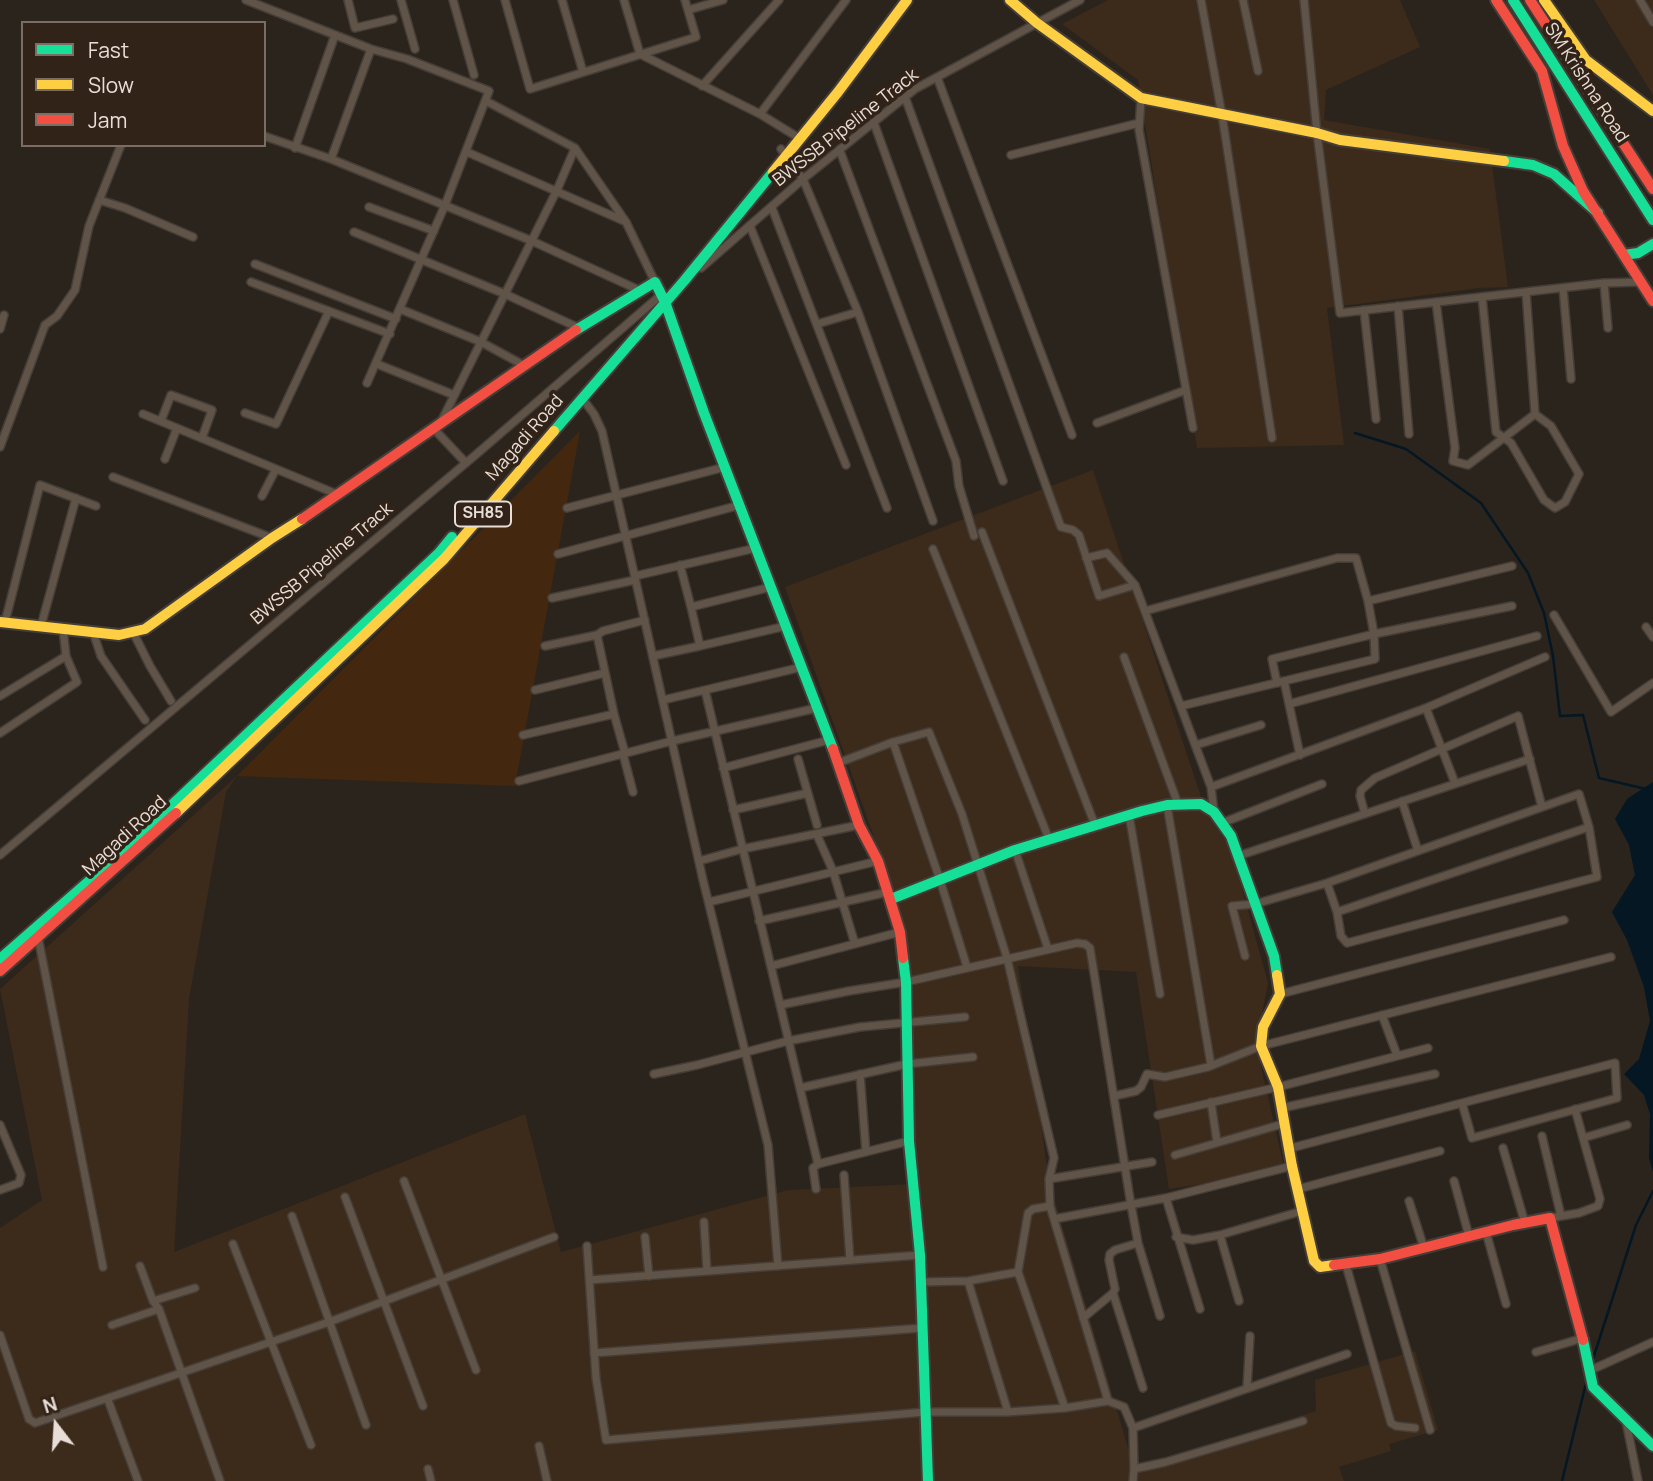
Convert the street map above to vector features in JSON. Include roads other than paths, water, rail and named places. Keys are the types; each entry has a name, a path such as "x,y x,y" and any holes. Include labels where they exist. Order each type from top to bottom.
{"main road":[{"name":"Magadi Road","path":"0,960 121,853 439,552 664,298 684,281 897,0"},
{"name":"Magadi Road","path":"796,136 907,0"},
{"path":"1010,0 1037,23 1141,98 1340,140 1533,165 1554,174 1598,213"},
{"name":"SM Krishna Road","path":"1496,0 1542,71 1567,159 1583,191 1653,301"},
{"name":"SM Krishna Road","path":"1513,0 1653,219"},
{"name":"SM Krishna Road","path":"1530,0 1653,189"},
{"name":"SM Krishna Road","path":"1544,0 1586,60 1653,111"},
{"name":"Magadi Road","path":"0,971 126,860 444,559 582,398 784,152"},
{"path":"1624,255 1638,253 1653,244"},
{"path":"2,622 119,635 145,629 271,538 339,495 579,328 656,282 830,740 859,825 878,861 900,932 906,982 909,1141 920,1255 928,1481"},
{"path":"890,896 940,880 1015,850 1129,815 1173,805 1201,804 1214,812 1231,836 1274,956 1280,994 1263,1027 1261,1046 1278,1087 1314,1261 1320,1268 1380,1259 1556,1217 1593,1387 1653,1446"}],"street":[{"path":"246,0 489,91 445,205 367,383"},
{"path":"348,0 355,28 393,19"},
{"path":"401,0 415,49"},
{"path":"453,0 474,75"},
{"path":"505,0 530,89 696,37 685,0"},
{"path":"562,0 583,72"},
{"path":"624,0 640,54 760,114 796,136"},
{"path":"688,10 723,0"},
{"path":"702,86 779,0"},
{"path":"760,114 846,0"},
{"name":"BWSSB Pipeline Track","path":"684,281 803,179 905,97 1080,0"},
{"path":"1200,0 1222,115 1272,438"},
{"path":"1243,0 1258,71"},
{"path":"1304,0 1317,133 1340,313 1641,282"},
{"path":"1640,0 1653,22"},
{"path":"295,148 335,35"},
{"path":"331,159 371,49"},
{"path":"937,77 1072,435"},
{"path":"905,97 1061,527 1073,530 1079,536 1099,596 1135,585"},
{"path":"1141,98 1139,123 1193,428"},
{"path":"486,101 575,148 626,222 656,282"},
{"path":"874,123 1003,481"},
{"path":"1011,155 1139,123"},
{"path":"266,137 331,159 445,205 641,291"},
{"path":"0,447 45,326 57,316 75,290 89,226 120,147"},
{"path":"466,463 437,427 532,241 575,148"},
{"path":"841,151 956,461 959,486 974,536"},
{"path":"467,152 626,222"},
{"path":"784,152 803,179 858,312 933,521"},
{"path":"100,200 193,237"},
{"path":"369,206 434,231"},
{"path":"772,208 887,508"},
{"path":"750,226 846,464"},
{"path":"354,232 505,294 579,328"},
{"path":"255,264 396,319"},
{"path":"251,282 390,334"},
{"path":"1604,284 1608,327"},
{"path":"1563,288 1572,379"},
{"path":"1482,297 1496,432 1511,443 1544,500 1552,508 1560,507 1579,474 1551,426 1535,414 1526,292"},
{"name":"BWSSB Pipeline Track","path":"0,855 664,298"},
{"path":"1436,302 1455,448 1453,461 1468,465 1535,414"},
{"path":"1398,306 1409,434"},
{"path":"400,309 481,342 525,366"},
{"path":"1364,310 1376,419"},
{"path":"245,413 276,424 329,311"},
{"path":"817,324 858,312"},
{"path":"0,329 5,315"},
{"path":"376,364 454,395"},
{"path":"1097,423 1186,390"},
{"path":"161,421 171,396 212,410 202,438"},
{"path":"582,398 602,431 699,861 768,1145 778,1266"},
{"path":"143,414 339,495"},
{"path":"165,459 177,428"},
{"path":"567,508 725,467"},
{"path":"262,496 276,469"},
{"path":"113,477 271,538"},
{"path":"2,622 40,485 96,506"},
{"path":"41,626 76,498"},
{"path":"558,554 740,505"},
{"path":"982,532 1095,825"},
{"path":"552,598 756,548"},
{"path":"933,549 1049,839"},
{"path":"1086,558 1107,553 1135,585 1211,787 1214,812"},
{"path":"1145,611 1337,558 1356,558 1368,601 1375,659 1181,706"},
{"path":"680,565 700,646"},
{"path":"1368,601 1512,566"},
{"path":"691,607 771,587"},
{"path":"1300,755 1289,704 1272,659 1374,634 1513,606"},
{"path":"1554,614 1611,712 1653,683"},
{"path":"545,646 597,635 645,620"},
{"path":"653,656 786,626"},
{"path":"1646,627 1653,637"},
{"path":"0,733 78,682 66,656 63,629"},
{"path":"93,632 101,656 145,720"},
{"path":"133,632 171,701"},
{"path":"597,635 633,792"},
{"path":"1289,704 1537,636"},
{"path":"0,696 66,656"},
{"path":"1124,657 1173,805 1211,1065"},
{"path":"1211,787 1426,708 1545,657"},
{"path":"663,700 802,667"},
{"path":"535,690 606,673"},
{"path":"705,690 818,1164"},
{"path":"519,781 672,741 817,708"},
{"path":"1426,708 1455,783"},
{"path":"523,735 614,714"},
{"path":"1365,814 1361,790 1375,778 1518,716 1542,807"},
{"path":"1196,745 1261,725"},
{"path":"838,763 893,742 931,732 962,814 1007,958 1054,1158 1049,1179 1050,1206 1108,1401"},
{"path":"723,768 830,740"},
{"path":"893,742 967,967"},
{"path":"798,759 817,825"},
{"path":"1238,856 1530,759"},
{"path":"1222,823 1322,784"},
{"path":"733,810 808,793"},
{"path":"1245,956 1231,906 1255,904 1327,883 1579,794 1589,827 1597,877 1347,943 1341,936 1337,912 1327,883"},
{"path":"1402,801 1418,851"},
{"path":"1129,815 1160,994"},
{"path":"699,861 742,849 859,825"},
{"path":"1337,912 1589,827"},
{"path":"817,835 833,871 855,944"},
{"path":"1015,850 1048,949"},
{"path":"709,902 878,861"},
{"path":"759,921 841,902 890,896"},
{"path":"1280,994 1564,920"},
{"path":"771,966 900,932"},
{"path":"38,937 103,1267"},
{"path":"780,1005 906,982 1077,943 1090,948 1130,1205 1138,1243 1160,1316"},
{"path":"1114,1096 1136,1091 1147,1074 1165,1077 1211,1065 1261,1046 1611,957"},
{"path":"1382,1015 1397,1055"},
{"path":"653,1074 788,1041 906,1021 965,1017"},
{"path":"1157,1115 1428,1048"},
{"path":"800,1088 906,1064 973,1057"},
{"path":"1291,1148 1462,1103 1615,1063 1617,1098 1472,1138 1462,1103"},
{"path":"1282,1108 1435,1073"},
{"path":"860,1074 866,1152"},
{"path":"1211,1102 1217,1142"},
{"path":"1542,1136 1556,1217 1598,1206 1600,1199 1575,1110"},
{"path":"1175,1155 1286,1123"},
{"path":"0,1125 22,1175 19,1184 0,1190"},
{"path":"1583,1138 1628,1125"},
{"path":"816,1189 813,1168 818,1164 909,1141"},
{"path":"1503,1148 1525,1223"},
{"path":"1298,1189 1440,1151"},
{"path":"1049,1179 1153,1162"},
{"path":"1054,1219 1166,1198 1293,1166"},
{"path":"844,1175 850,1260"},
{"path":"404,1181 476,1370"},
{"path":"1454,1181 1469,1236"},
{"path":"345,1197 423,1406"},
{"path":"1166,1198 1200,1309"},
{"path":"1409,1201 1424,1248"},
{"path":"1050,1206 1028,1213 1018,1272 1065,1408"},
{"path":"1176,1237 1193,1240 1220,1235 1302,1211"},
{"path":"292,1216 366,1425"},
{"path":"704,1222 707,1271"},
{"path":"1486,1232 1506,1304"},
{"path":"1220,1235 1239,1301"},
{"path":"0,1335 29,1419 35,1423 329,1322 554,1237"},
{"path":"645,1237 649,1276"},
{"path":"1083,1318 1115,1289 1110,1254 1138,1243"},
{"path":"233,1244 311,1445"},
{"path":"587,1245 597,1389 606,1440 925,1412 1008,1412 1065,1408 1108,1401 1124,1407 1133,1428 1133,1481"},
{"path":"590,1280 920,1255"},
{"path":"1380,1259 1430,1430"},
{"path":"1346,1265 1391,1423 1415,1428"},
{"path":"140,1266 153,1301 159,1309 220,1481"},
{"path":"920,1282 968,1281 1018,1272"},
{"path":"968,1281 1008,1412"},
{"path":"153,1301 195,1288"},
{"path":"1113,1293 1143,1388"},
{"path":"112,1325 159,1309"},
{"path":"594,1353 922,1328"},
{"path":"1247,1388 1250,1336"},
{"path":"1536,1352 1583,1338"},
{"path":"1591,1370 1653,1342"},
{"path":"1133,1428 1348,1354"},
{"path":"108,1400 138,1481"},
{"path":"1134,1469 1303,1421"},
{"path":"1625,1421 1638,1481"},
{"path":"539,1446 547,1481"},
{"path":"428,1469 431,1481"}],"water":[{"path":"1653,782 1653,1172 1649,1158 1650,1114 1644,1095 1624,1074 1639,1059 1650,1021 1644,987 1627,940 1612,912 1635,875 1629,845 1615,819 1627,799"}],"waterway":[{"path":"1355,433 1406,449 1481,503 1528,573 1544,613 1553,656 1560,716 1583,715 1599,778 1646,789"},
{"path":"1593,1359 1636,1225 1653,1191"},
{"path":"1562,1481 1588,1375"}]}
